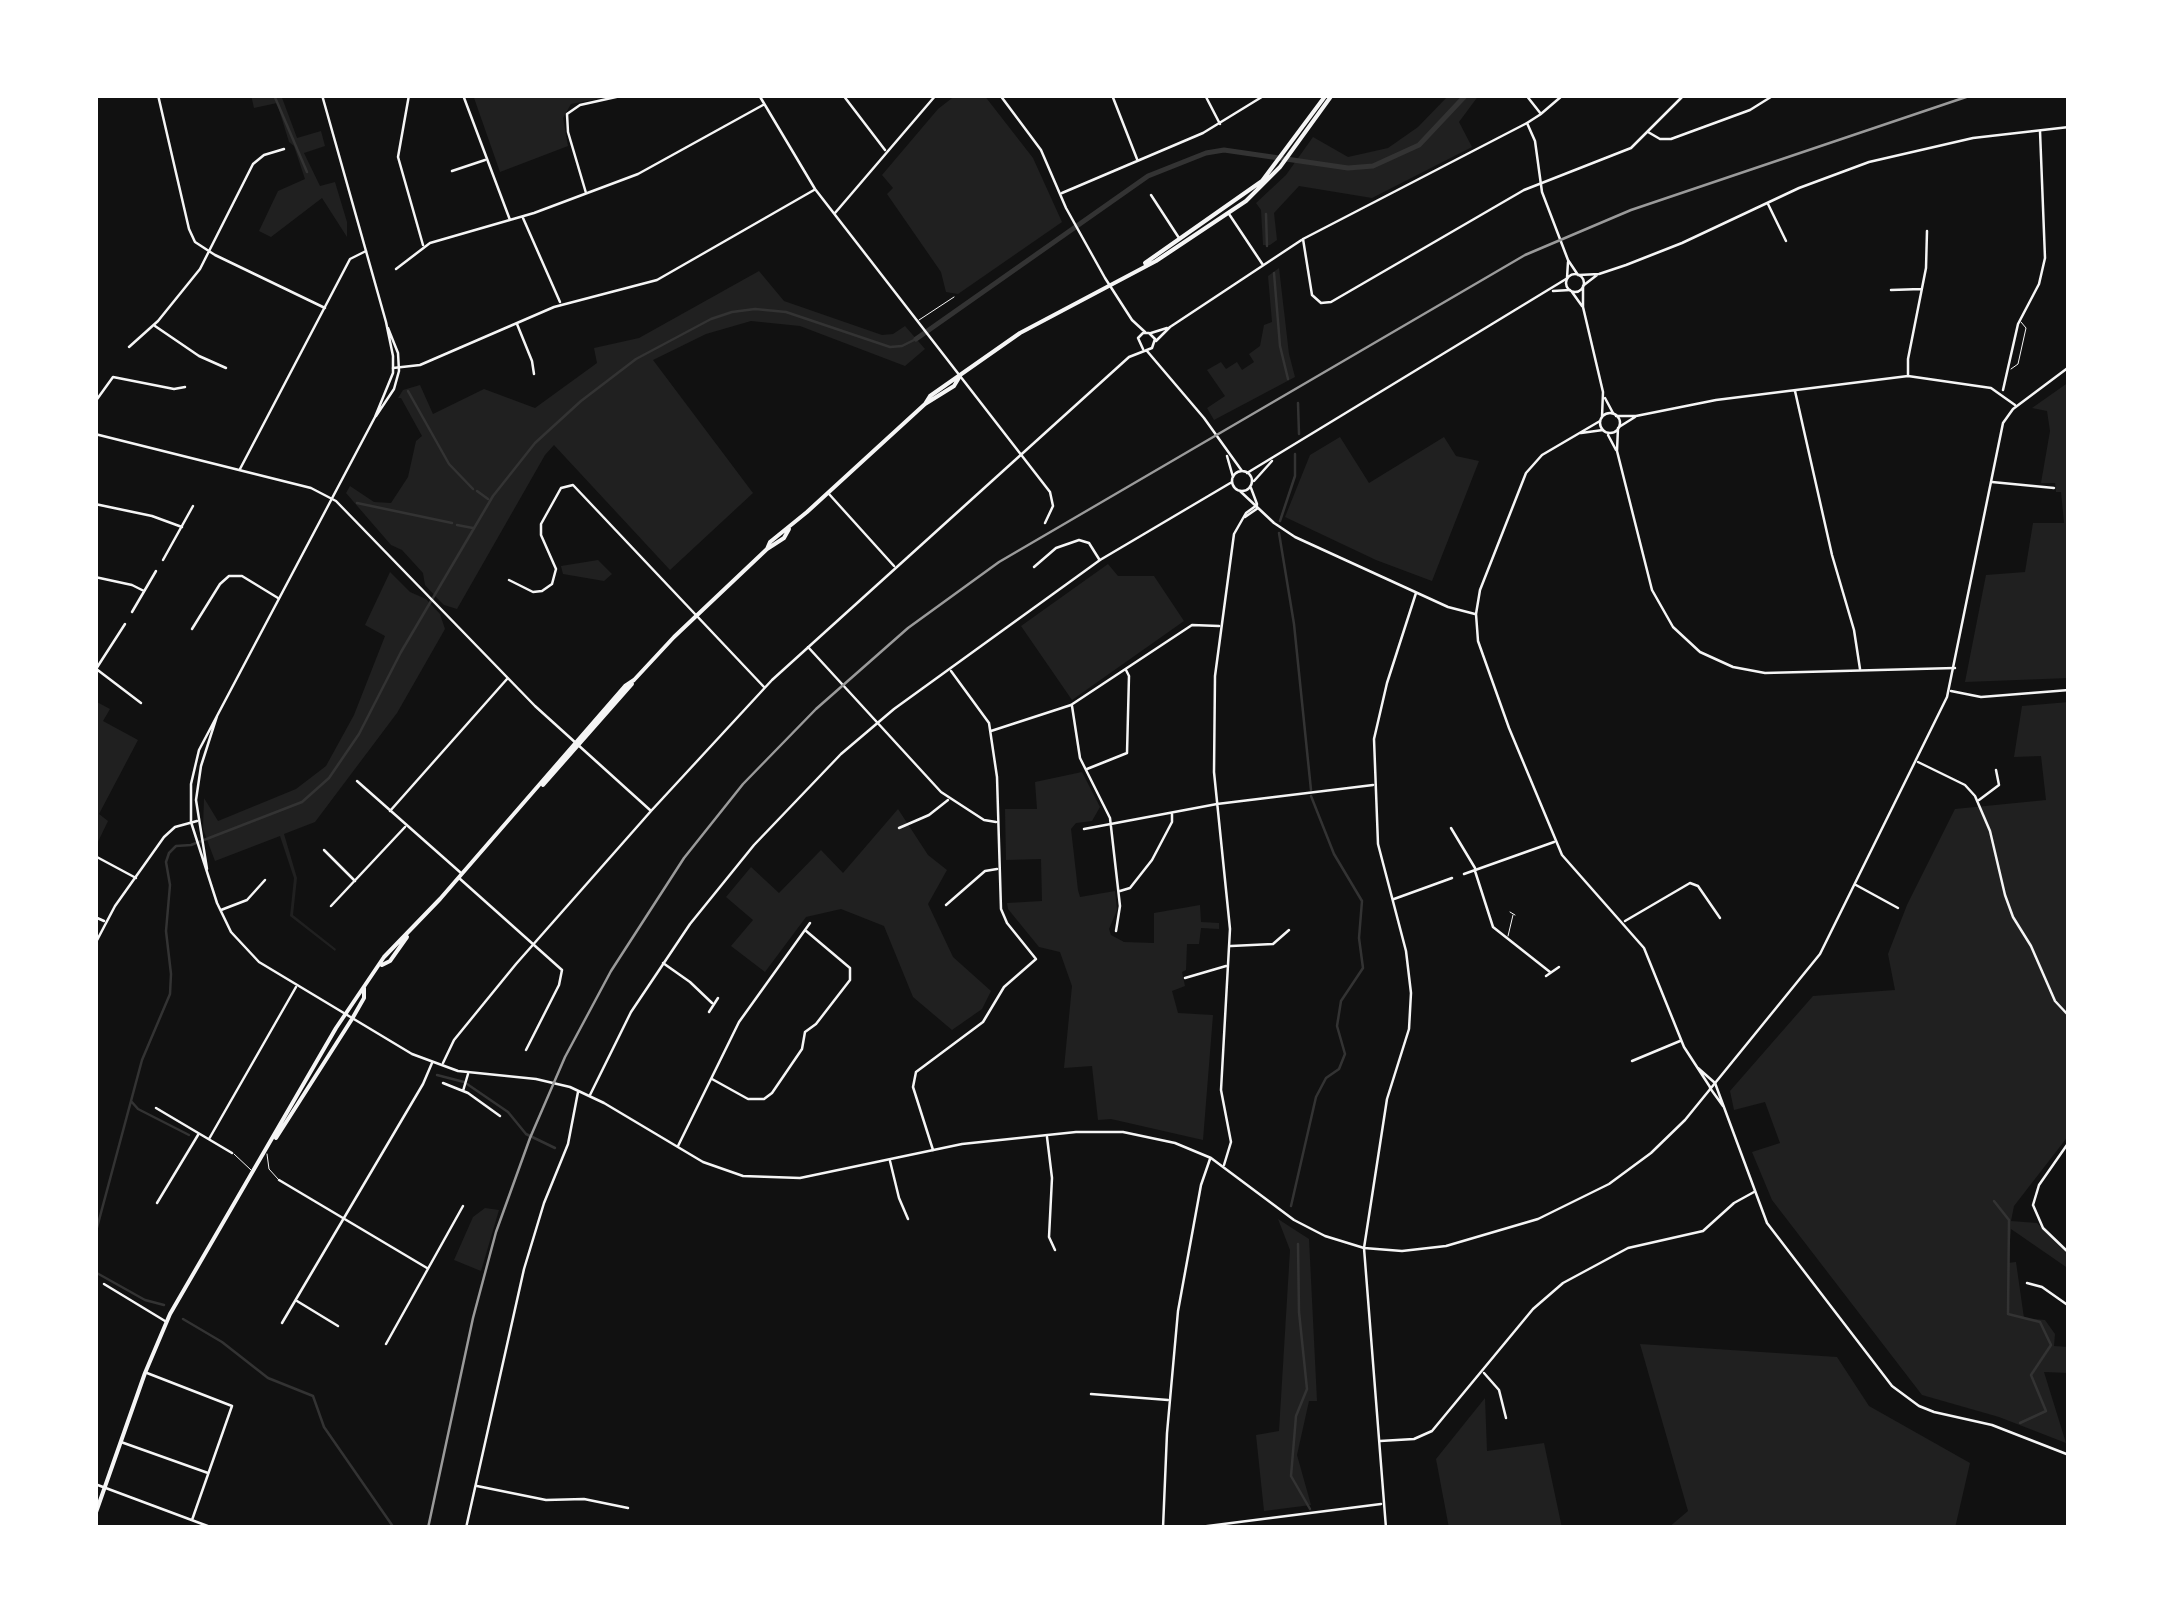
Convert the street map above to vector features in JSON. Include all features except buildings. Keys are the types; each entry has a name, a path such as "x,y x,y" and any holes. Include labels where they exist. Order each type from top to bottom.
{"highway":[{"path":"1142,266 1156,261 1226,210 1278,166 1329,95"},
{"path":"536,792 624,686 768,549 770,542 925,404 1020,333 1110,287 1226,210"},
{"path":"95,1515 166,1322 344,1014 384,957 580,747 630,690 634,680"},
{"path":"272,1142 364,998 364,988"}],"street":[{"path":"158,95 190,233 199,246 325,308"},
{"path":"322,95 396,368 375,416 219,710 199,772 194,822 220,910 246,950 297,986 432,1063 468,1073 542,1080 579,1090 719,1169 762,1178 814,1176 933,1150 1046,1135 1123,1132 1174,1143 1211,1158 1304,1226 1334,1240 1364,1248 1402,1251 1432,1248 1555,1212 1609,1184 1685,1120 1816,960 1918,762 1949,691 2003,422 2016,406 2069,367"},
{"path":"409,95 398,158 424,246"},
{"path":"463,95 510,220"},
{"path":"587,194 568,132 567,114 580,104 625,95"},
{"path":"758,95 815,189 1052,495 1054,506 1045,523"},
{"path":"843,95 886,151"},
{"path":"834,214 936,95"},
{"path":"590,1095 630,1012 662,962 754,845 826,768 878,722 1100,560 1232,482 1224,450 1159,362 1144,350 1132,320 1073,220 1041,150 1000,95"},
{"path":"1112,95 1138,161"},
{"path":"1206,95 1220,124"},
{"path":"1060,194 1220,124 1266,95"},
{"path":"1526,95 1540,114"},
{"path":"442,1066 454,1040 534,944 765,688 1129,357 1154,344 1170,327 1303,240 1527,124 1563,95"},
{"path":"1303,240 1312,295 1318,302 1328,303 1540,184 1617,156 1636,144 1684,95"},
{"path":"1648,132 1660,140 1671,139 1750,110 1774,95"},
{"path":"396,269 424,246 587,194 664,161 764,104"},
{"path":"1527,124 1535,142 1540,184 1555,230 1583,286 1582,307 1603,392 1615,415 1617,451 1652,590 1670,622 1688,642 1716,661 1748,671 1774,674 1955,668"},
{"path":"1551,291 1583,286 1599,274 1882,158 1963,140 2069,128"},
{"path":"2002,393 2020,321 2039,284 2044,258 2040,130"},
{"path":"128,347 154,325 196,275 250,168 260,158 284,149"},
{"path":"452,171 486,159"},
{"path":"396,368 420,365 561,304 657,280 815,189"},
{"path":"1151,196 1179,238"},
{"path":"1768,202 1786,240"},
{"path":"1226,210 1263,266"},
{"path":"522,217 561,304"},
{"path":"1908,376 1928,253 1927,230"},
{"path":"239,470 353,256 366,251"},
{"path":"1568,260 1567,278 1582,307"},
{"path":"1233,476 1277,457 1567,278 1599,274"},
{"path":"1891,290 1922,289"},
{"path":"1132,320 1148,333 1159,362"},
{"path":"516,323 534,374"},
{"path":"154,325 195,354 226,368"},
{"path":"1129,357 1138,339 1170,327"},
{"path":"1724,1107 1681,1041 1649,958 1624,922 1571,869 1555,841 1484,659 1476,614 1485,576 1526,473 1542,455 1601,419 1795,389 1908,376 1951,380 2002,393 2016,406"},
{"path":"95,402 113,377 174,389 185,387"},
{"path":"95,386 100,390"},
{"path":"1795,389 1827,536 1854,629 1860,670"},
{"path":"1603,392 1601,419 1617,451"},
{"path":"1575,435 1618,428 1636,416"},
{"path":"95,434 311,488 332,498 508,678 651,811"},
{"path":"1224,450 1245,472 1257,506"},
{"path":"1217,493 1239,491 1251,485 1277,457"},
{"path":"1232,482 1295,537 1416,593 1476,614"},
{"path":"1990,482 2054,488"},
{"path":"509,580 533,592 547,590 552,584 556,569 541,534 541,524 561,488 570,484 765,688"},
{"path":"828,492 894,567"},
{"path":"95,504 182,527"},
{"path":"163,560 194,506"},
{"path":"1224,1165 1230,1142 1220,1090 1229,914 1213,712 1220,626 1234,534 1257,506"},
{"path":"1034,567 1056,548 1079,540 1089,543 1100,560"},
{"path":"132,612 156,571"},
{"path":"192,628 229,576 242,576 278,598"},
{"path":"95,577 132,584 144,591"},
{"path":"1386,1528 1364,1248 1387,1099 1410,1022 1408,962 1378,844 1374,784 1377,719 1416,593"},
{"path":"125,624 96,668 141,703"},
{"path":"991,730 1072,705 1192,625 1220,626"},
{"path":"808,646 949,799 984,820 997,822"},
{"path":"933,1150 914,1090 914,1076 925,1063 983,1022 1004,987 1036,958 1002,914 997,777 988,719 950,670"},
{"path":"1086,770 1126,753 1129,676 1125,670"},
{"path":"390,811 508,678"},
{"path":"1949,691 1981,697 2069,690"},
{"path":"1072,705 1079,754 1111,825 1120,911 1116,931"},
{"path":"1918,762 1969,788 1978,801 1990,831 2004,896 2055,1001 2069,1016"},
{"path":"1978,801 1999,784 2000,774 1996,770"},
{"path":"357,781 557,963 562,977 526,1050"},
{"path":"1084,830 1218,804 1374,784"},
{"path":"899,828 929,815 949,799"},
{"path":"1118,891 1130,888 1150,863 1172,822 1171,813"},
{"path":"95,944 167,833 194,822"},
{"path":"331,906 406,826"},
{"path":"1451,828 1476,870 1491,922 1550,972"},
{"path":"1464,874 1555,841"},
{"path":"324,850 356,882"},
{"path":"95,856 137,878"},
{"path":"946,905 985,872 999,869"},
{"path":"1392,900 1452,878"},
{"path":"220,910 247,900 265,880"},
{"path":"1624,922 1690,883 1698,886 1720,918"},
{"path":"1855,884 1898,908"},
{"path":"95,918 106,922"},
{"path":"678,1147 739,1022 810,924"},
{"path":"712,1080 748,1099 762,1100 772,1093 802,1048 804,1032 816,1024 852,974 847,965 805,930"},
{"path":"1229,946 1273,944 1289,930"},
{"path":"662,962 712,1004"},
{"path":"1186,978 1228,966"},
{"path":"1546,976 1559,968"},
{"path":"209,1139 297,986"},
{"path":"709,1012 718,998"},
{"path":"1632,1061 1681,1041"},
{"path":"282,1323 432,1063"},
{"path":"1697,1067 1715,1083 1767,1223 1876,1368 1904,1397 1934,1412 1992,1425 2069,1455"},
{"path":"463,1091 468,1073"},
{"path":"443,1083 463,1091 500,1116"},
{"path":"466,1528 524,1269 544,1203 568,1144 579,1090"},
{"path":"156,1108 232,1153"},
{"path":"157,1204 199,1133"},
{"path":"1046,1135 1052,1184 1049,1237 1055,1250"},
{"path":"2069,1142 2039,1186 2033,1205 2042,1228 2069,1252"},
{"path":"1163,1528 1170,1400 1184,1270 1202,1179 1211,1158"},
{"path":"890,1160 908,1218"},
{"path":"278,1180 427,1268"},
{"path":"1378,1442 1426,1435 1539,1302 1563,1283 1628,1248 1699,1232 1754,1192"},
{"path":"895,1204 899,1198"},
{"path":"386,1344 463,1206"},
{"path":"2027,1283 2042,1287 2069,1306"},
{"path":"104,1284 166,1322"},
{"path":"295,1300 338,1326"},
{"path":"1483,1372 1500,1390 1506,1418"},
{"path":"145,1373 232,1406 192,1520"},
{"path":"1091,1394 1170,1400"},
{"path":"121,1442 209,1474"},
{"path":"95,1484 213,1528"},
{"path":"476,1486 546,1500 584,1499 628,1508"},
{"path":"1192,1528 1383,1504"}],"lane":[{"path":"917,321 954,297"},
{"path":"2008,369 2018,364 2026,326 2020,321"},
{"path":"1506,938 1512,914"},
{"path":"267,1150 269,1170 278,1180"},
{"path":"232,1153 254,1173"}],"shaded area":[{"path":"251,95 281,95 297,138 321,131 325,146 304,153 320,186 335,182 347,222 347,237 322,198 271,237 259,231 278,191 305,179 277,103 254,108"},
{"path":"473,95 618,95 571,104 563,118 568,146 500,172"},
{"path":"956,95 984,95 1033,158 1062,222 958,294 946,292 941,272 887,194 893,188 882,175 938,109"},
{"path":"1449,95 1479,95 1459,122 1472,147 1372,198 1299,186 1274,213 1277,240 1263,245 1261,210 1256,203 1286,175 1313,137 1348,157 1388,148 1418,127"},
{"path":"1279,268 1295,377 1214,420 1207,408 1225,396 1207,370 1221,362 1226,369 1237,362 1242,370 1254,362 1249,354 1260,346 1264,325 1272,322 1268,276"},
{"path":"759,271 784,301 882,335 893,334 905,326 925,349 905,366 800,326 751,321 706,334 653,360 753,493 670,570 554,445 457,609 437,598 425,585 423,573 402,550 391,545 346,493 350,486 374,502 391,503 408,477 416,441 422,436 398,398 403,390 420,385 433,414 484,389 535,408 597,363 594,348 639,338"},
{"path":"2069,382 2069,678 1965,682 1986,575 2025,572 2033,523 2064,523 2061,492 2056,492 2055,483 2041,483 2050,431 2047,411 2032,408"},
{"path":"1340,437 1369,483 1444,437 1456,456 1479,461 1432,581 1376,560 1285,517 1310,455"},
{"path":"598,560 612,574 604,581 563,574 561,566"},
{"path":"1108,564 1118,576 1154,576 1184,621 1072,700 1021,626"},
{"path":"390,572 410,592 426,599 440,614 445,629 397,713 315,822 284,834 297,878 293,915 335,951 290,916 294,878 280,836 215,861 203,829 204,798 218,821 296,789 326,766 354,715 385,636 365,625"},
{"path":"95,701 110,709 103,721 138,740 99,814 108,821 95,848"},
{"path":"2069,702 2069,1135 2014,1206 2011,1221 2037,1223 2069,1255 2069,1269 2011,1229 2008,1263 2016,1262 2024,1318 2045,1320 2055,1334 2054,1346 2069,1347 2069,1373 2044,1372 2066,1443 1999,1417 1922,1395 1772,1200 1752,1152 1780,1143 1765,1102 1734,1110 1730,1091 1813,996 1895,990 1888,954 1907,905 1955,809 2046,800 2041,756 2014,757 2022,706"},
{"path":"1082,772 1100,807 1092,821 1076,823 1071,829 1078,890 1080,897 1115,891 1117,910 1109,929 1111,935 1124,942 1154,943 1154,913 1200,905 1201,922 1219,923 1219,929 1201,928 1199,944 1187,944 1186,970 1182,972 1185,986 1172,991 1178,1013 1213,1015 1203,1140 1111,1119 1098,1120 1092,1066 1064,1068 1072,986 1060,952 1039,947 1008,909 1007,903 1042,901 1041,859 1006,860 1005,809 1037,809 1035,782"},
{"path":"898,809 928,855 947,870 928,904 953,957 991,991 982,1009 952,1030 913,997 884,926 841,909 806,917 765,972 731,946 753,920 726,897 751,867 779,893 821,850 843,873"},
{"path":"485,1208 499,1210 481,1271 454,1260 473,1217"},
{"path":"1278,1219 1309,1239 1317,1401 1309,1401 1297,1455 1311,1505 1264,1511 1256,1435 1279,1431 1290,1250"},
{"path":"1640,1344 1837,1357 1869,1406 1970,1463 1955,1528 1668,1528 1688,1511"},
{"path":"1485,1398 1487,1451 1544,1443 1562,1528 1449,1528 1436,1459"}],"waterway":[{"path":"274,95 307,172"},
{"path":"916,339 1148,176 1224,150 1348,168 1373,166 1419,145 1466,95"},
{"path":"1266,214 1267,246"},
{"path":"1274,273 1280,346 1288,379"},
{"path":"95,1235 142,1060 170,994 166,931 169,853 176,846 191,845 302,802 329,778 359,734 401,652 493,496 535,443 636,359 732,312 786,312 890,347 916,339"},
{"path":"408,391 449,464 473,489"},
{"path":"1298,403 1299,434"},
{"path":"1280,521 1295,476 1295,454"},
{"path":"477,491 488,499"},
{"path":"357,503 452,523"},
{"path":"457,525 473,528"},
{"path":"1279,533 1294,624 1311,790"},
{"path":"1291,1206 1316,1097 1326,1078 1339,1069 1345,1054 1337,1026 1341,1001 1363,968 1359,938 1362,901 1334,854 1311,796"},
{"path":"437,1075 464,1082"},
{"path":"467,1084 508,1112 526,1134 555,1148"},
{"path":"131,1101 138,1109 189,1135"},
{"path":"1994,1201 2009,1220 2008,1314 2040,1322 2051,1345 2031,1375 2046,1411 2020,1423"},
{"path":"1298,1244 1299,1312 1307,1389 1296,1416 1291,1476 1310,1509"},
{"path":"95,1272 145,1300 164,1305"},
{"path":"183,1319 222,1342 268,1378 313,1396 324,1427 394,1528"}],"railway":[{"path":"428,1528 473,1318 496,1232 565,1057 611,971 684,858 743,784 816,709 908,628 999,562 1525,255 1631,210 1972,95"}]}
